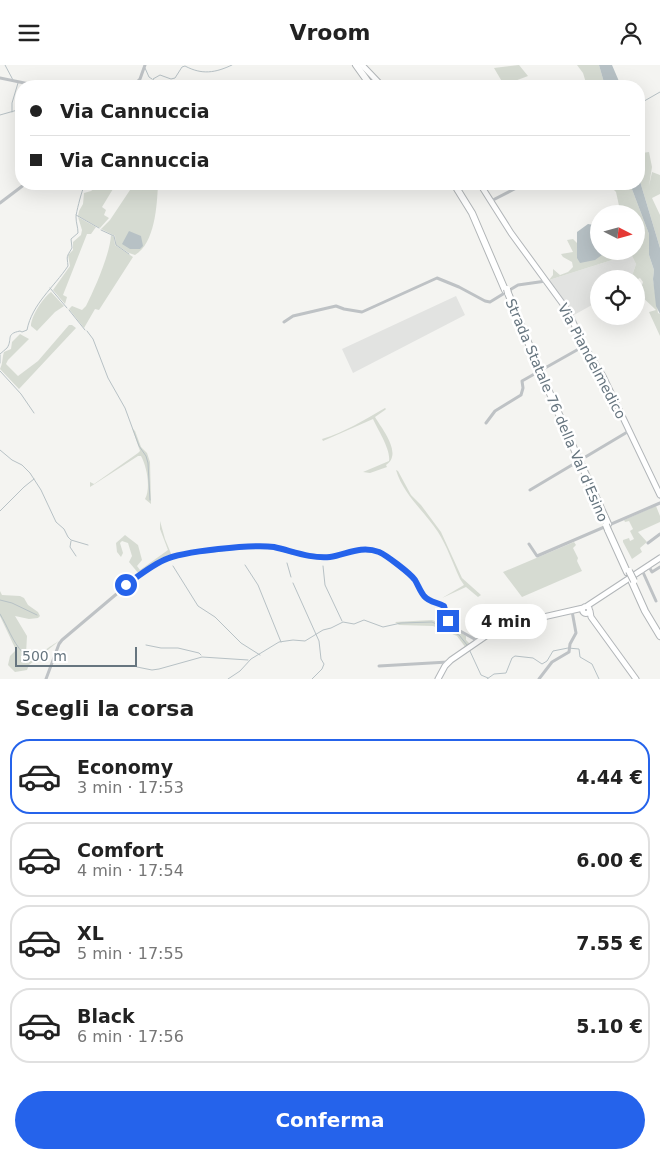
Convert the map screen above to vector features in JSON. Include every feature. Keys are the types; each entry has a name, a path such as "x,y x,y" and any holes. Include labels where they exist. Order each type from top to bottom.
{"highway":[{"path":"355,65 366,80"},
{"name":"Strada Statale 76 della Val d'Esino","path":"459,190 474,212 539,371 579,462 628,571 660,632"},
{"name":"Strada Statale 76 della Val d'Esino","path":"633,581 645,611 660,636"}],"main road":[{"path":"362,65 376,80"},
{"name":"Via Piandelmedico","path":"484,190 511,233 568,311 585,346 603,376 660,495"},
{"path":"438,679 448,662 505,625 587,610 660,558"},
{"path":"587,610 636,679"}],"street":[{"path":"139,80 145,66"},
{"path":"0,78 15,81"},
{"path":"0,203 17,190"},
{"path":"491,201 515,190"},
{"path":"284,322 293,316 336,306 362,311 437,278 490,302 518,285 546,281"},
{"path":"486,423 495,411 521,395 522,381 585,346"},
{"path":"530,490 629,431"},
{"path":"529,544 538,556 660,503"},
{"path":"648,543 660,535"},
{"path":"46,679 62,640 139,575 171,557 248,547 272,547 299,554 330,557 356,551 380,552 413,577 424,596 444,606 448,621 453,627 478,641"},
{"path":"648,565 652,571 660,567"},
{"path":"642,569 656,601"},
{"path":"539,679 548,666 567,654 576,633 574,612"},
{"path":"380,666 448,662"}],"shaded area":[{"path":"519,65 528,76 517,80 501,80 494,68"},
{"path":"577,65 599,65 603,80 585,80"},
{"path":"599,65 612,65 618,80 603,80"},
{"path":"649,152 652,167 649,186 652,172 660,175 660,194 652,198 660,215 660,248 643,190 645,190 645,153"},
{"path":"112,190 102,207 106,210 104,215 109,218 100,228 78,216 83,204 84,193"},
{"path":"130,190 158,190 156,213 151,233 142,249 135,255 116,245 115,236 101,229 110,220"},
{"path":"614,190 632,190 638,205 619,205"},
{"path":"632,190 643,190 660,248 660,314 656,306 654,270 649,255 649,234 645,223 645,205 638,205"},
{"path":"78,217 96,227 91,234 87,234 63,295 67,297 65,304 53,290 70,266 68,255 73,250 73,242 81,235 82,230"},
{"path":"645,223 649,234 649,255 654,270 653,279 658,313 660,314 660,336 649,312 656,310 645,300 645,270 634,270 636,264 634,260 645,260"},
{"path":"590,224 590,260 595,260 580,263 577,258 577,232"},
{"path":"129,231 141,236 143,246 140,249 130,249 122,244"},
{"path":"111,235 114,237 115,245 133,257 99,310 95,309 84,328 69,309 72,306 82,310 86,306 98,281"},
{"path":"573,239 577,243 577,258 590,256 590,260 612,260 549,280 553,275 553,269 560,275 568,272 573,267 572,262 561,254 573,252 567,240"},
{"path":"612,260 634,260 636,264 634,270 590,270 590,306 574,315 549,280"},
{"path":"51,292 64,306 55,312 37,331 31,326 33,317 41,303"},
{"path":"456,296 465,315 353,373 342,349"},
{"path":"69,325 76,328 19,389 0,369 4,352 11,349 12,342 20,334 29,339 6,364 18,376 38,361"},
{"path":"385,408 375,417 390,441 392,448 391,460 386,465 387,467 370,473 363,472 389,461 386,446 373,419 323,441 322,439 347,429"},
{"path":"132,428 141,447 147,453 150,462 151,504 145,499 148,489 147,477 141,456 138,456 90,487 90,482 94,484 140,451"},
{"path":"396,470 411,495 441,532 462,578 481,595 478,597 466,587 442,598 464,585 441,537 409,495"},
{"path":"656,506 660,522 638,532 647,542 640,548 642,552 632,559 623,540 629,538 630,541 634,539 630,531 633,529 629,521 625,522 624,520"},
{"path":"160,521 172,556 139,574 129,562 132,556 128,543 122,541 120,543 123,553 121,557 117,552 116,543 125,535 138,545 142,560 137,566 140,570 168,550 160,529"},
{"path":"574,542 576,545 573,548 582,571 522,597 503,572"},
{"path":"0,591 2,595 24,598 28,605 38,612 40,616 29,619 15,616 27,636 26,654 28,663 59,641 29,665 27,670 15,672 8,665 10,656 16,650 0,616"},
{"path":"432,620 445,627 449,625 466,636 466,640 471,645 466,648 457,636 433,626 399,625 395,622"}],"waterway":[{"path":"5,65 13,80"},
{"path":"153,80 160,75 171,79 175,78 182,67 185,66 197,71 208,72 232,65"},
{"path":"145,68 152,79"},
{"path":"645,101 660,92"},
{"path":"12,112 15,93"},
{"path":"0,115 15,111"},
{"path":"0,354 9,345 12,334 27,330 38,304 68,266 67,257 72,248 71,239 78,233 76,215 83,190"},
{"path":"76,215 99,228"},
{"path":"101,230 114,236 116,245 129,254"},
{"path":"50,288 67,308"},
{"path":"69,310 85,330"},
{"path":"87,331 93,339 108,378 125,408 139,446 146,456 150,500"},
{"path":"0,355 0,363"},
{"path":"0,371 21,394 34,413"},
{"path":"0,450 30,473 41,490 56,522 64,529 68,537 71,540 88,545"},
{"path":"0,511 34,479"},
{"path":"71,541 70,547 76,556"},
{"path":"287,563 291,577"},
{"path":"245,565 258,585 281,642"},
{"path":"173,566 198,606 215,617 241,643 260,655"},
{"path":"323,566 325,585 342,621"},
{"path":"293,583 319,641 321,659 324,664 322,669 312,679"},
{"path":"0,600 12,603 37,615"},
{"path":"0,614 13,639 23,653 21,661"},
{"path":"228,679 240,671 251,659 279,642 305,641 323,630 343,622 354,624 364,620 383,627 401,623 432,622 459,635 467,645"},
{"path":"146,645 161,648 178,648 201,655"},
{"path":"487,679 494,674 506,673 512,658 515,656 533,658 542,664 547,661 553,651 568,648 579,649 580,657 592,664 599,679"},
{"path":"469,649 481,675 488,678"},
{"path":"137,667 152,670 159,669 202,657 248,660"}],"route":[{"path":"126,585 163,560 184,554 248,547 272,547 299,554 330,557 348,551 374,551 380,552 413,577 424,596 429,600 443,605 446,609 448,621"}]}
